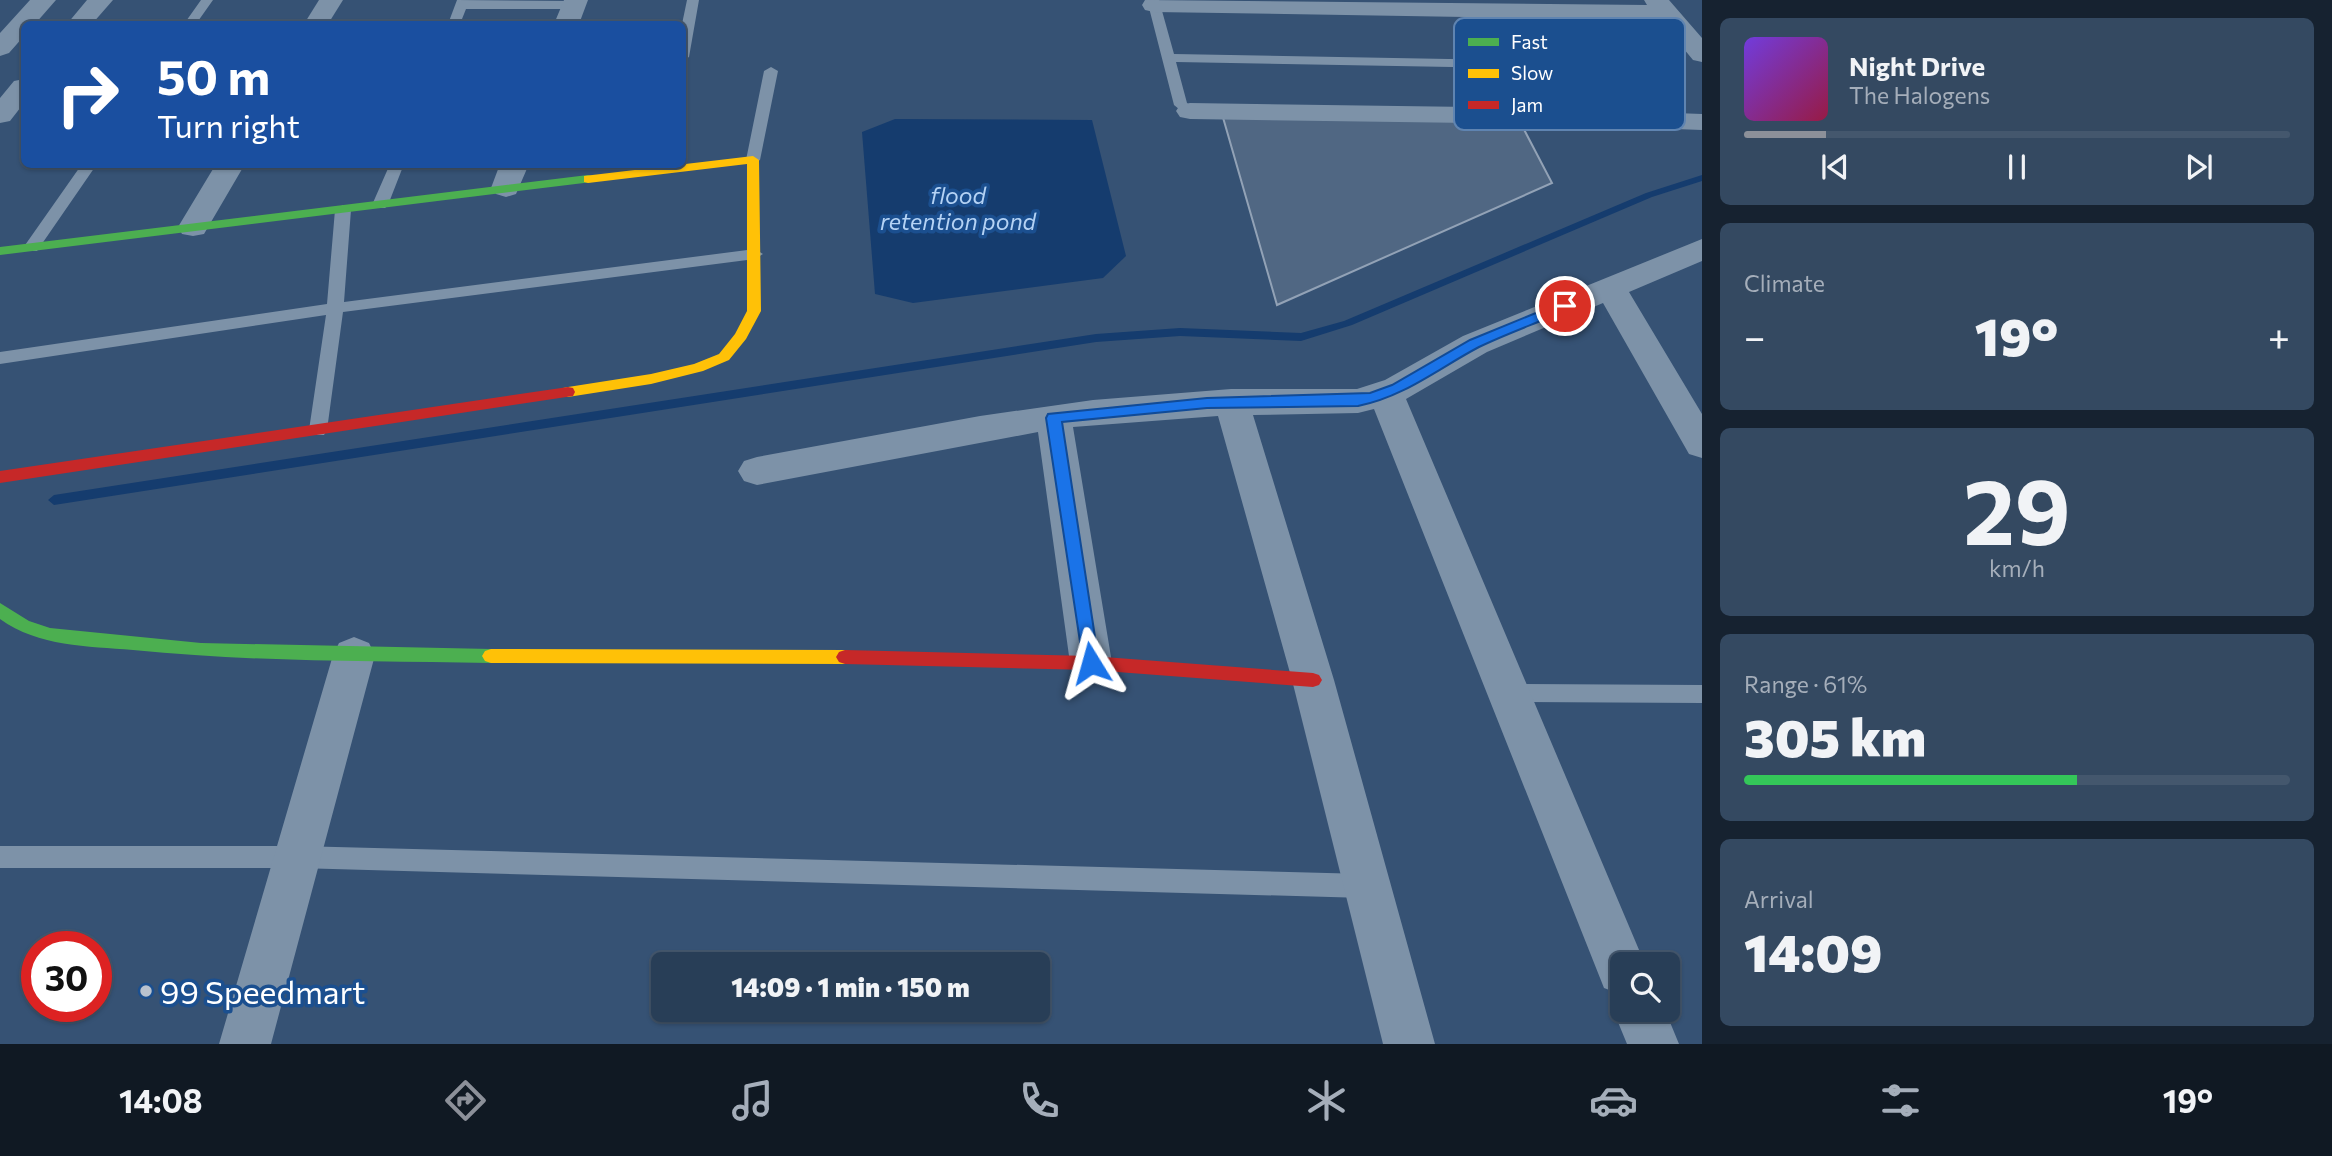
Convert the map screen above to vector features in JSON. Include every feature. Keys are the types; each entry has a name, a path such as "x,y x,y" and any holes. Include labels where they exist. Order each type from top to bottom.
{"street":[{"path":"25,21 44,0"},
{"path":"82,21 101,0"},
{"path":"318,21 331,0"},
{"path":"1154,3 1444,4 1482,9 1661,6"},
{"path":"0,48 21,25"},
{"path":"1685,34 1702,54"},
{"path":"0,115 21,90"},
{"path":"1190,111 1454,115"},
{"path":"0,477 651,379 698,368 724,357 733,348 754,312 753,160 686,165"},
{"path":"193,227 229,168"},
{"path":"0,251 380,205 510,176 646,168"},
{"path":"757,471 1054,418 1231,401 1358,401 1385,394 1475,344 1702,250"},
{"path":"1610,287 1702,444"},
{"path":"1385,394 1615,952"},
{"path":"1231,401 1313,680 1365,886 1409,1044"},
{"path":"1054,418 1091,663"},
{"path":"0,610 23,626 50,635 201,650 354,655 839,657 1091,663 1313,680"},
{"path":"245,1044 354,655"},
{"path":"1644,1022 1653,1044"}],"lane":[{"path":"192,21 207,0"},
{"path":"686,36 693,0"},
{"path":"455,21 463,2 572,10"},
{"path":"1154,3 1181,105 1190,111"},
{"path":"1482,9 1487,18"},
{"path":"1167,58 1454,64"},
{"path":"753,160 771,71"},
{"path":"31,248 87,168"},
{"path":"380,205 395,168"},
{"path":"318,430 335,309 343,210"},
{"path":"0,358 335,309 755,254"},
{"path":"1508,693 1702,694"},
{"path":"0,857 297,857 1365,886"}],"water":[{"name":"flood retention pond","path":"895,119 1092,120 1126,256 1103,278 913,303 875,294 862,132"}],"building":[{"path":"1222,114 1454,117 1454,130 1524,130 1552,183 1277,305"}],"waterway":[{"path":"54,500 1096,338 1180,332 1301,337 1348,323 1649,195 1702,178"}],"traffic: fast":[{"path":"0,251 588,179"},
{"path":"0,610 23,626 50,635 201,650 491,656"}],"traffic: slow":[{"path":"568,392 651,379 698,368 724,357 741,336 754,311 753,160 686,168"},
{"path":"588,179 684,168"},
{"path":"491,656 845,657"}],"traffic: jam":[{"path":"0,477 568,392"},
{"path":"845,657 1091,663 1313,680"}],"place":[{"name":"99 Speedmart","path":"146,991"}],"route":[{"path":"1091,663 1054,418 1231,401 1358,401 1372,398 1397,389 1475,344 1565,306"}]}
